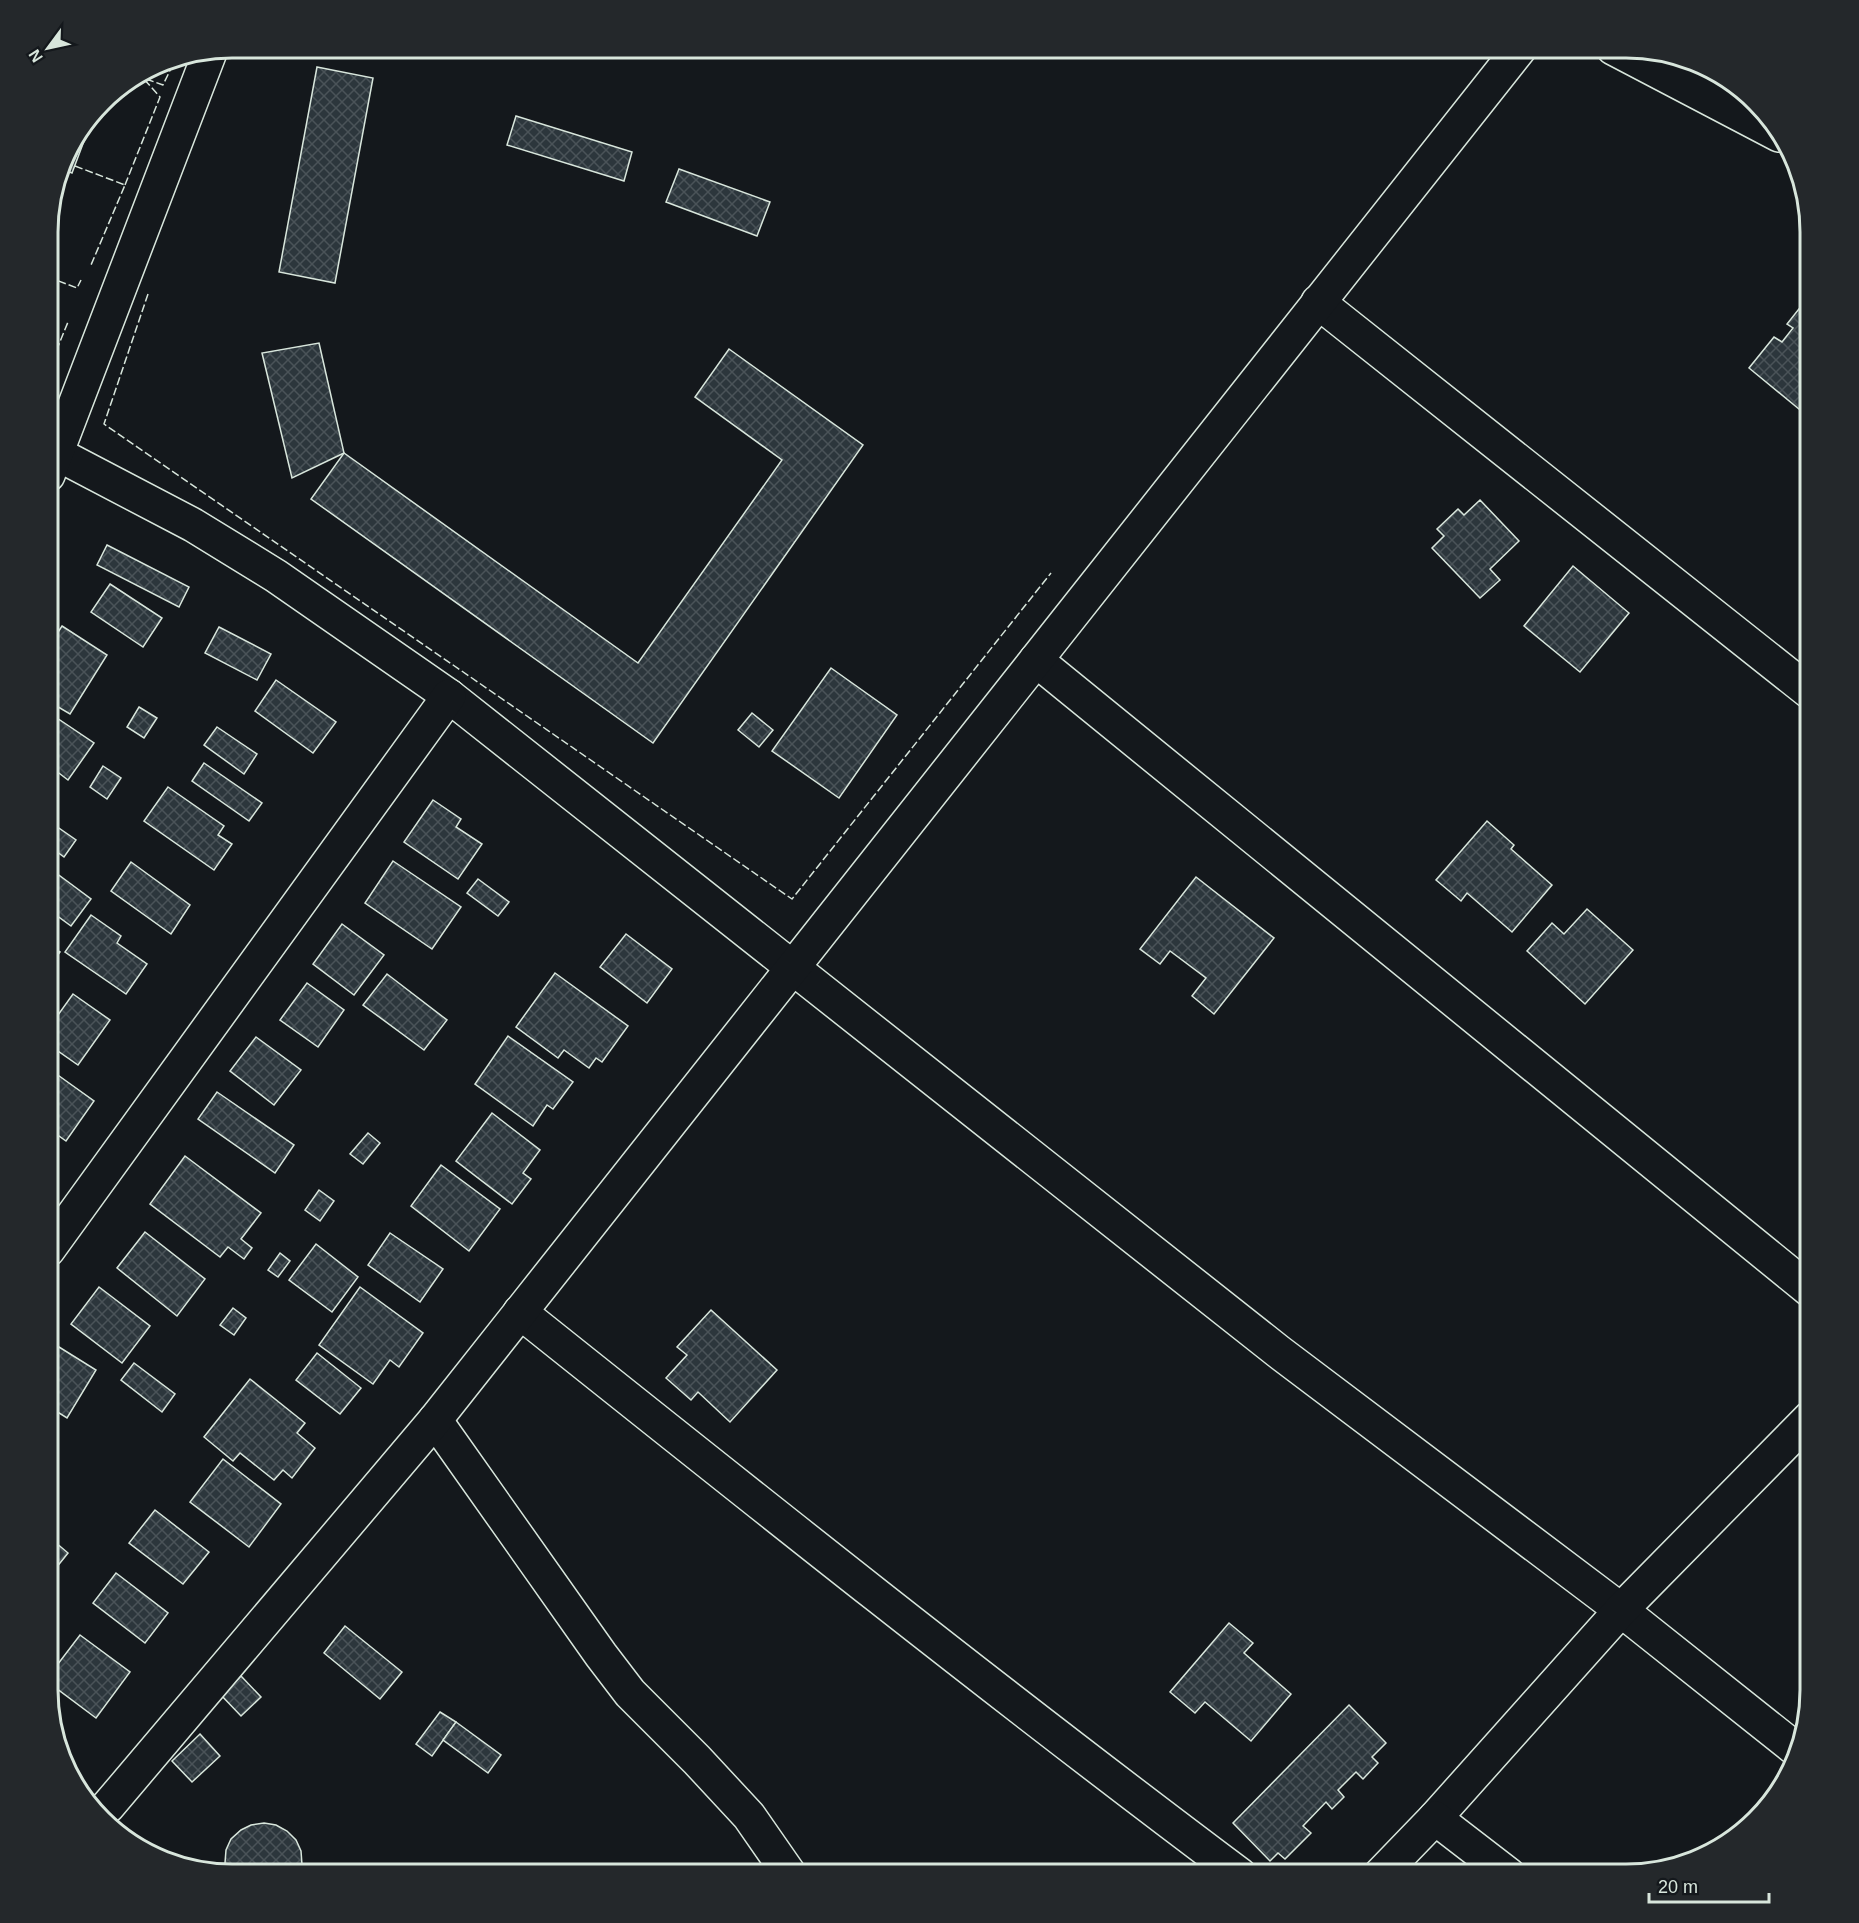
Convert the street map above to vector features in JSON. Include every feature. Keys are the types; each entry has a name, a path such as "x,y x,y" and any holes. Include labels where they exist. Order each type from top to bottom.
{"street":[{"path":"105,1808 435,1420 1511,59"},
{"path":"1634,59 1764,127"},
{"path":"59,439 207,61"},
{"path":"1318,302 1800,684"},
{"path":"59,463 193,525 276,576 449,696 1279,1352 1621,1610 1791,1745"},
{"path":"1036,660 1800,1282"},
{"path":"58,1236 449,696"},
{"path":"520,1312 807,1541 1109,1777 1225,1864"},
{"path":"435,1420 624,1685 749,1816 782,1864"},
{"path":"1391,1864 1435,1818 1621,1610 1800,1429"},
{"path":"1435,1818 1495,1864"}],"building":[{"path":"317,67 373,78 335,283 279,272"},
{"path":"516,116 632,152 624,181 507,145"},
{"path":"82,145 72,173 70,172 72,166"},
{"path":"679,169 770,202 757,236 666,202"},
{"path":"1800,308 1800,410 1749,368 1774,337 1782,342 1793,328 1787,324"},
{"path":"319,343 344,453 292,478 262,353"},
{"path":"729,349 863,445 653,743 311,499 344,453 638,663 782,460 695,397"},
{"path":"1480,500 1519,541 1490,569 1500,580 1480,598 1432,548 1444,536 1437,529 1458,509 1464,515"},
{"path":"107,545 189,587 179,607 97,565"},
{"path":"1573,566 1629,613 1580,672 1524,626"},
{"path":"110,584 162,618 143,647 91,612"},
{"path":"62,626 107,655 70,714 59,707 59,631"},
{"path":"219,627 271,654 257,680 205,653"},
{"path":"831,668 897,715 839,798 772,751"},
{"path":"276,680 336,722 313,753 255,711"},
{"path":"139,707 157,718 144,738 127,727"},
{"path":"752,713 773,730 759,747 738,730"},
{"path":"59,719 94,743 68,780 59,773"},
{"path":"217,727 257,754 244,774 204,745"},
{"path":"204,763 262,803 249,821 192,781"},
{"path":"103,766 121,778 107,799 90,787"},
{"path":"168,787 224,826 218,835 232,844 214,870 144,821"},
{"path":"433,800 461,819 456,827 482,844 458,879 404,842"},
{"path":"1487,821 1514,845 1511,849 1552,885 1512,932 1467,893 1461,901 1436,880"},
{"path":"59,828 76,840 64,857 59,853"},
{"path":"393,861 461,907 432,949 365,903"},
{"path":"131,862 190,905 171,934 111,891"},
{"path":"59,875 91,899 71,926 59,917"},
{"path":"1196,877 1274,938 1214,1014 1192,996 1206,978 1170,951 1160,964 1140,949"},
{"path":"478,879 509,902 498,916 467,893"},
{"path":"1587,909 1633,950 1585,1004 1527,951 1552,923 1564,934"},
{"path":"91,915 121,936 117,943 147,964 126,994 65,952"},
{"path":"342,924 384,955 354,995 313,964"},
{"path":"626,934 672,969 647,1003 600,967"},
{"path":"555,973 628,1026 602,1062 596,1058 589,1068 564,1050 558,1058 516,1027"},
{"path":"387,974 447,1020 424,1050 363,1005"},
{"path":"307,983 344,1010 318,1047 280,1020"},
{"path":"73,994 110,1020 78,1065 58,1051 58,1014"},
{"path":"508,1036 573,1082 553,1109 547,1105 533,1126 475,1084"},
{"path":"256,1037 301,1070 274,1105 230,1071"},
{"path":"58,1075 94,1101 66,1141 58,1135"},
{"path":"217,1092 294,1145 275,1173 198,1119"},
{"path":"492,1113 540,1150 523,1173 531,1179 512,1204 456,1161"},
{"path":"368,1133 380,1143 363,1164 350,1154"},
{"path":"185,1156 261,1213 241,1239 252,1248 244,1259 228,1247 220,1257 150,1204"},
{"path":"441,1165 500,1209 469,1251 411,1206"},
{"path":"319,1190 334,1201 320,1221 305,1210"},
{"path":"145,1232 205,1279 177,1316 117,1268"},
{"path":"390,1233 443,1269 420,1302 368,1265"},
{"path":"316,1244 358,1277 332,1312 289,1280"},
{"path":"280,1253 290,1261 278,1277 268,1270"},
{"path":"99,1287 150,1326 122,1363 71,1324"},
{"path":"360,1287 423,1333 399,1367 390,1360 373,1384 319,1345"},
{"path":"233,1308 246,1318 234,1335 220,1325"},
{"path":"711,1310 777,1370 730,1422 698,1392 691,1400 666,1378 687,1355 677,1347"},
{"path":"58,1348 96,1370 67,1418 58,1412"},
{"path":"317,1353 361,1388 340,1414 296,1380"},
{"path":"134,1363 175,1394 162,1412 121,1380"},
{"path":"250,1379 305,1423 297,1433 315,1448 292,1478 283,1470 274,1480 240,1453 233,1461 204,1437"},
{"path":"223,1459 281,1504 249,1547 190,1502"},
{"path":"155,1510 209,1552 183,1584 129,1543"},
{"path":"58,1545 68,1553 58,1565"},
{"path":"116,1573 168,1613 145,1643 93,1603"},
{"path":"1229,1623 1253,1643 1244,1653 1291,1694 1251,1741 1205,1702 1195,1713 1170,1692"},
{"path":"345,1626 402,1672 380,1699 324,1653"},
{"path":"80,1635 130,1672 96,1718 58,1690 58,1664"},
{"path":"241,1676 261,1697 241,1716 221,1695"},
{"path":"1349,1705 1386,1743 1372,1757 1378,1763 1363,1779 1356,1772 1338,1790 1344,1797 1332,1809 1326,1802 1303,1826 1311,1833 1285,1859 1278,1853 1270,1861 1233,1823"},
{"path":"440,1712 456,1722 432,1756 416,1744"},
{"path":"456,1722 501,1755 488,1773 443,1740"},
{"path":"200,1734 220,1756 192,1782 172,1761"},
{"path":"264,1823 276,1825 287,1831 296,1840 301,1851 302,1864 225,1864 226,1850 231,1839 251,1825"}],"fence":[{"path":"149,80 163,85 170,71"},
{"path":"125,185 160,97 146,82"},
{"path":"75,166 125,185 91,265"},
{"path":"59,281 77,288 81,280"},
{"path":"148,294 104,424 792,899 1051,573"},
{"path":"59,344 68,322"}]}
